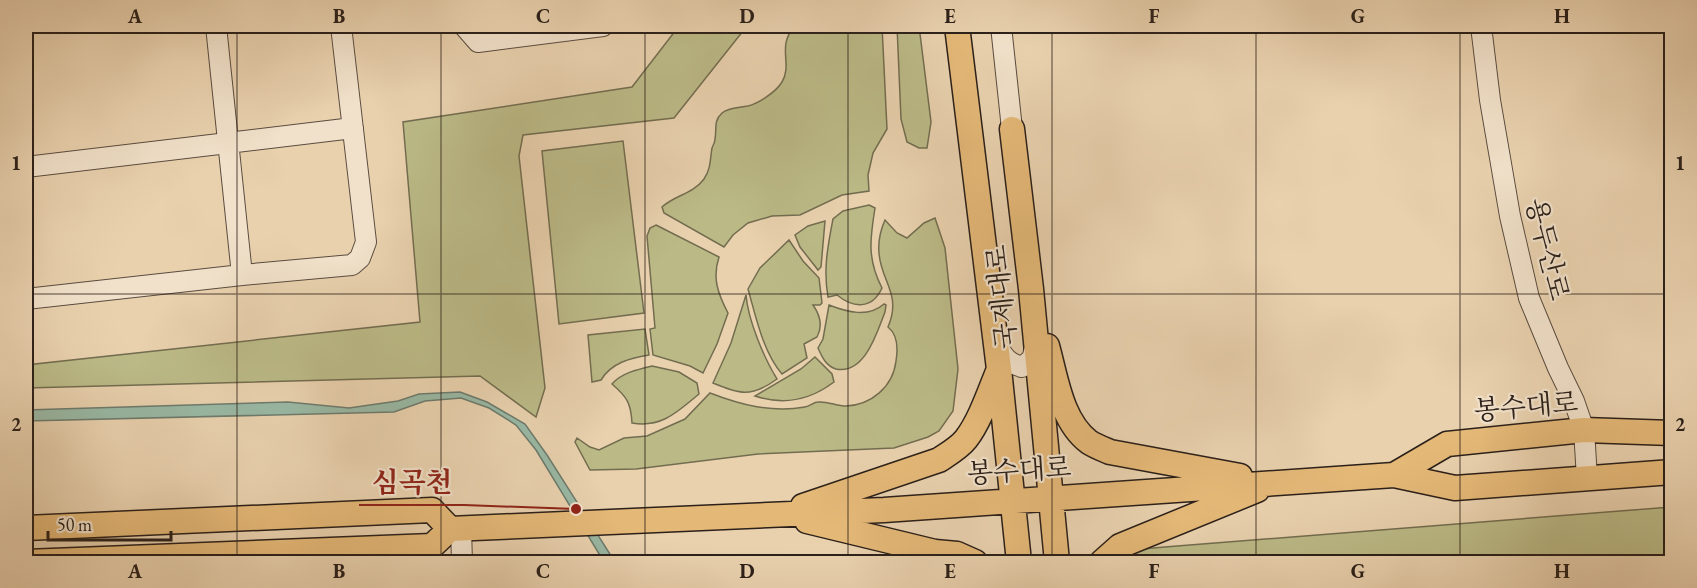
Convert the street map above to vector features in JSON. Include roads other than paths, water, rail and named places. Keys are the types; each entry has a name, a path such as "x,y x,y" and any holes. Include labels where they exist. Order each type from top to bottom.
{"main road":[{"name":"국제대로","path":"957,26 996,343 1019,562"},
{"name":"국제대로","path":"1012,129 1031,289 1057,562"},
{"path":"1031,289 1067,413 1080,434 1090,444 1110,452 1276,482"},
{"path":"778,515 939,460 953,451 965,440 973,427 999,369"},
{"name":"봉수대로","path":"1394,476 1447,444 1584,430 1671,433"},
{"name":"봉수대로","path":"456,528 778,515 1394,476 1455,488 1671,472"},
{"path":"1102,562 1120,546 1276,482"},
{"path":"26,528 432,510 456,528 432,546 26,562"},
{"path":"778,515 935,552 957,554 975,562"}],"street":[{"path":"216,26 242,274"},
{"path":"26,299 242,274 352,265 360,258 366,242 341,26"},
{"path":"464,26 478,42 603,26"},
{"name":"국제대로","path":"1001,26 1012,129"},
{"name":"용두산로","path":"1481,26 1490,99 1508,204 1529,298 1574,401 1584,430 1587,478"},
{"path":"26,167 353,128"},
{"path":"996,343 1005,359 1022,367 1032,359 1036,344"},
{"path":"456,528 462,562"}],"place":[{"name":"심곡천","path":"576,509"}]}
